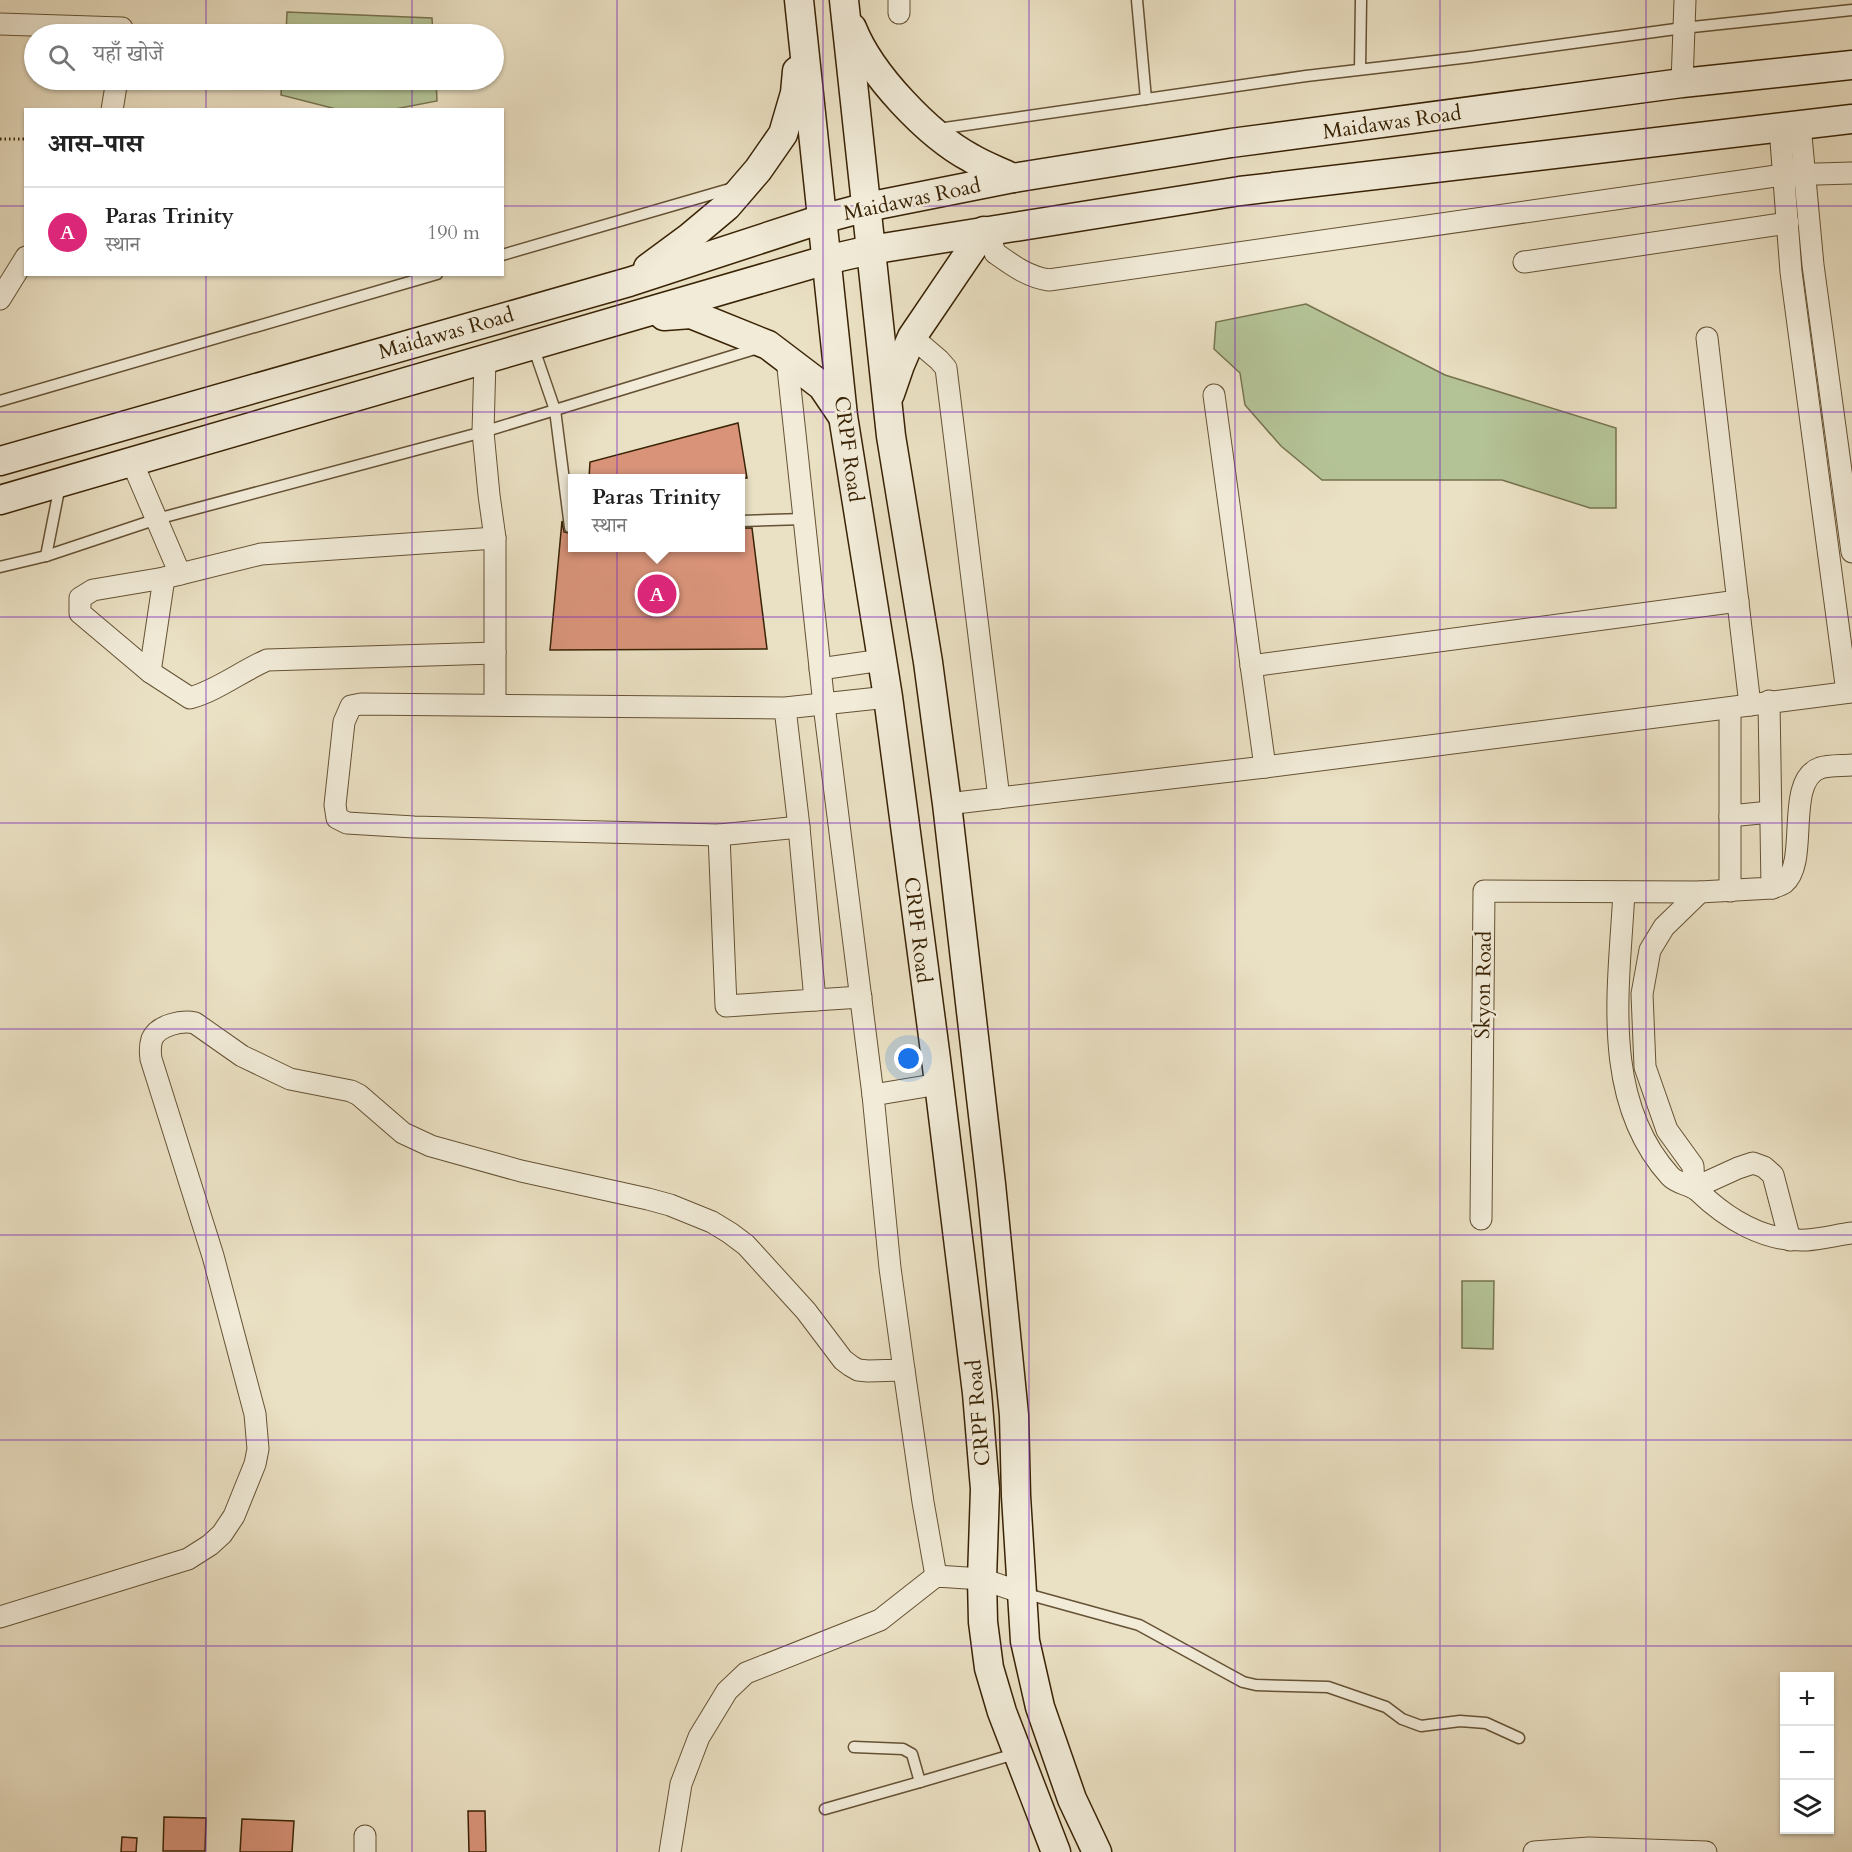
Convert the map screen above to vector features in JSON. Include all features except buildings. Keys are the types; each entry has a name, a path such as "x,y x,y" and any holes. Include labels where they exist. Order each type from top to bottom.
{"street":[{"path":"1682,83 1685,0"},
{"path":"845,6 857,41 911,112 970,158 1013,178"},
{"path":"845,6 888,403 947,807 1004,1303 1014,1415 1016,1496 1025,1641 1040,1707 1072,1799 1096,1852"},
{"path":"629,282 727,206 783,134 795,93 800,9"},
{"name":"CRPF Road","path":"800,9 843,416 888,697 977,1393 985,1489 982,1622 989,1668 1002,1712 1056,1852"},
{"path":"0,24 24,25"},
{"name":"Maidawas Road","path":"0,461 629,282 822,219 867,207 1013,178 1231,143 1682,83 1852,65"},
{"path":"112,108 115,90"},
{"name":"Maidawas Road","path":"0,500 826,260 870,250 1240,191 1852,119"},
{"path":"1790,126 1804,174 1813,266 1852,552"},
{"path":"903,814 999,798 1265,767 1850,692 1791,272 1783,175 1790,126"},
{"path":"986,230 995,253 1037,279 1049,280 1783,175 1852,173"},
{"path":"1524,262 1788,223"},
{"path":"888,403 900,365 912,338 986,230"},
{"path":"0,299 24,260"},
{"path":"1791,272 1813,266"},
{"path":"634,317 691,314 777,352 822,386 843,416"},
{"path":"912,338 946,368 999,798"},
{"path":"1707,338 1750,705 1770,812 1772,888 1784,883 1793,870 1801,794 1807,776 1819,768 1852,765"},
{"path":"777,352 804,519 824,705 873,1095 890,1268 923,1502 936,1576"},
{"path":"486,360 483,432 495,538 495,704"},
{"path":"1214,395 1265,767"},
{"path":"132,462 157,519 172,576 150,672"},
{"path":"495,538 261,554 172,576 93,590 80,598 80,613 150,672 190,698 210,692 248,668 267,660 495,653"},
{"path":"1251,666 1738,601"},
{"path":"820,669 882,660"},
{"path":"799,827 719,835 414,827 346,823 338,818 335,805 344,722 351,706 361,704 785,708 888,697"},
{"path":"1730,891 1730,816 1750,705"},
{"path":"785,708 815,1000"},
{"path":"1730,816 1770,812"},
{"path":"719,835 726,1006 861,997"},
{"name":"Skyon Road","path":"1481,1219 1484,891 1700,892 1772,888"},
{"path":"1624,892 1618,1025 1619,1051 1627,1100 1650,1147 1672,1179 1694,1188 1710,1203 1746,1226 1790,1240 1809,1240 1852,1233"},
{"path":"1694,1188 1693,1166 1668,1130 1645,1067 1642,994 1650,950 1664,927 1700,892"},
{"path":"0,1617 188,1559 222,1534 234,1516 255,1464 258,1449 255,1414 213,1257 151,1059 152,1039 157,1033 180,1022 195,1023 242,1056 290,1078 351,1091 359,1095 403,1132 430,1146 521,1171 648,1199 712,1222 746,1245 806,1311 843,1360 858,1370 904,1370"},
{"path":"873,1095 939,1084"},
{"path":"1694,1188 1737,1168 1754,1163 1764,1167 1773,1175 1790,1240"},
{"path":"670,1852 681,1784 699,1737 727,1691 746,1673 880,1620 936,1576 982,1580 1023,1593"},
{"path":"1534,1852 1589,1848 1707,1852"}],"lane":[{"path":"1137,0 1146,99"},
{"path":"1360,69 1361,0"},
{"path":"932,129 1360,69 1470,57 1683,28 1852,10"},
{"path":"504,254 745,184"},
{"path":"0,401 430,276"},
{"path":"533,346 555,410 568,511"},
{"path":"0,567 46,555 157,519 777,352"},
{"path":"46,555 60,483"},
{"path":"745,521 804,519"},
{"path":"1023,1593 1139,1625 1244,1682 1256,1685 1328,1687 1386,1707 1402,1719 1421,1726 1460,1721 1486,1723 1520,1738"},
{"path":"854,1747 903,1749 912,1754 920,1782"},
{"path":"825,1809 1018,1753"}],"path":[{"path":"0,139 24,139"}],"green space":[{"path":"287,12 432,18 432,24 286,24"},
{"path":"281,90 436,90 437,101 400,108 332,108 281,95"},
{"path":"1306,304 1445,375 1616,428 1616,508 1590,508 1502,480 1322,480 1281,446 1245,405 1240,373 1214,349 1216,322"},
{"path":"1462,1281 1494,1281 1493,1349 1462,1348"}],"place":[{"name":"Paras Trinity","path":"657,594"}]}
